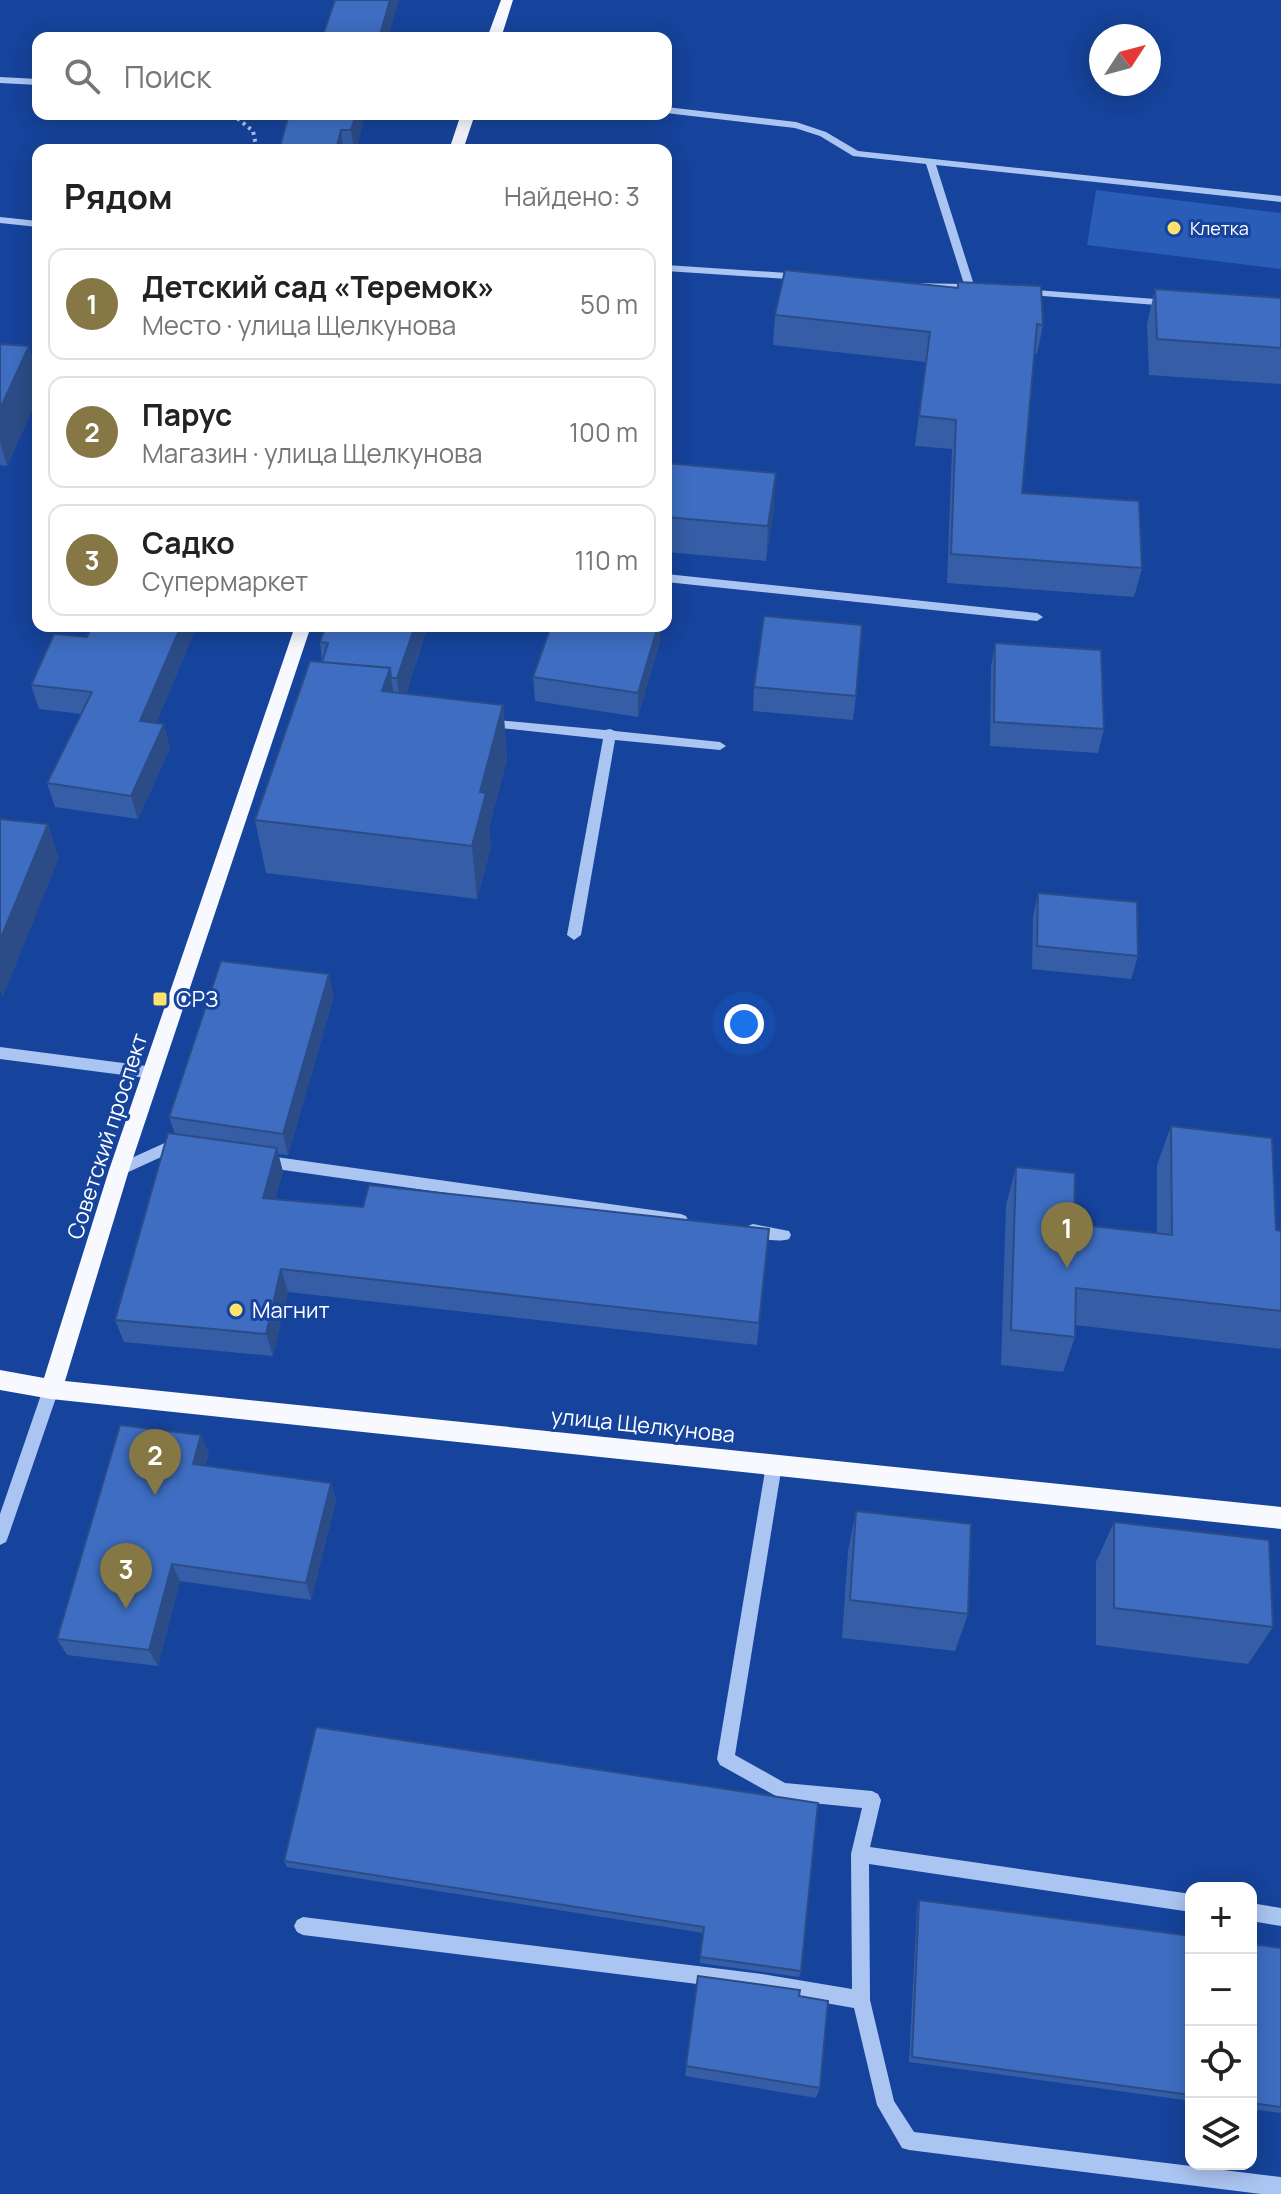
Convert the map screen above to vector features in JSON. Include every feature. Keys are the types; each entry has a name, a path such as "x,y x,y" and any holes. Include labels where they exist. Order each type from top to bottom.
{"main road":[{"path":"496,32 507,0"},
{"path":"458,144 466,120"},
{"name":"Советский проспект","path":"51,1389 119,1170 280,705 301,632"},
{"name":"улица Щелкунова","path":"0,1380 51,1389 1281,1518"}],"street":[{"path":"0,80 32,82"},
{"path":"672,111 796,125 823,134 856,154 1281,199"},
{"path":"930,162 970,288"},
{"path":"0,220 32,223"},
{"path":"672,268 818,278"},
{"path":"894,283 985,289"},
{"path":"1017,292 1188,305"},
{"path":"672,579 1037,617"},
{"path":"470,721 720,746"},
{"path":"574,935 610,733"},
{"path":"0,1053 154,1073"},
{"path":"119,1170 169,1147 200,1152"},
{"path":"248,1159 690,1221"},
{"path":"737,1228 784,1235"},
{"path":"0,1537 51,1389"},
{"path":"774,1465 726,1759 783,1791 872,1800 860,1854 861,2000 886,2105 909,2141 1281,2187"},
{"path":"860,1854 1185,1902"},
{"path":"1257,1913 1281,1917"},
{"path":"303,1926 762,1983 861,2000"}],"path":[{"path":"239,120 253,131 256,144"}],"shaded area":[{"name":"Клетка","path":"1096,190 1281,213 1281,269 1087,245"}],"building":[{"path":"335,0 390,0 381,32 324,32"},
{"path":"287,120 354,120 351,130 341,130 338,144 281,144"},
{"path":"785,270 958,288 958,282 1041,286 1043,325 1037,324 1022,493 1139,501 1142,568 951,554 956,420 919,416 930,332 775,315"},
{"path":"1155,289 1281,298 1281,348 1157,339"},
{"path":"0,344 29,346 0,409"},
{"path":"672,464 776,473 768,526 672,518"},
{"path":"764,616 862,625 856,696 754,687"},
{"path":"89,632 178,632 140,721 164,724 131,796 47,783 92,692 31,685 54,634 87,637"},
{"path":"324,632 413,632 397,678 391,678 390,668 322,662 328,643 320,642"},
{"path":"549,632 656,632 638,693 533,677"},
{"path":"995,643 1101,650 1104,729 994,722"},
{"path":"310,661 390,668 382,691 503,705 480,792 486,793 472,846 255,820"},
{"path":"0,819 48,824 0,940"},
{"path":"1038,893 1137,902 1138,956 1037,946"},
{"path":"221,961 329,974 283,1134 169,1117"},
{"path":"1171,1126 1272,1138 1276,1230 1281,1231 1281,1311 1076,1288 1075,1337 1011,1330 1016,1167 1075,1173 1074,1224 1172,1235"},
{"path":"168,1133 277,1148 263,1198 363,1207 369,1185 769,1229 759,1323 281,1269 266,1334 115,1320"},
{"path":"120,1425 201,1435 193,1464 331,1483 306,1583 172,1564 149,1650 57,1639"},
{"path":"856,1511 971,1524 968,1614 850,1600"},
{"path":"1114,1522 1269,1540 1273,1627 1114,1608"},
{"path":"316,1727 818,1803 801,1971 700,1957 704,1927 284,1861"},
{"path":"919,1900 1185,1935 1185,2094 912,2057"},
{"path":"1257,1945 1281,1948 1281,2107 1257,2104"},
{"path":"698,1976 800,1990 799,1996 828,2001 820,2088 686,2066"}],"place":[{"name":"Клетка","path":"1174,228"},
{"name":"СРЗ","path":"160,999"},
{"name":"Детский сад «Теремок»","path":"1067,1268"},
{"name":"Магнит","path":"236,1310"},
{"name":"Парус","path":"155,1495"},
{"name":"Садко","path":"126,1609"}]}
